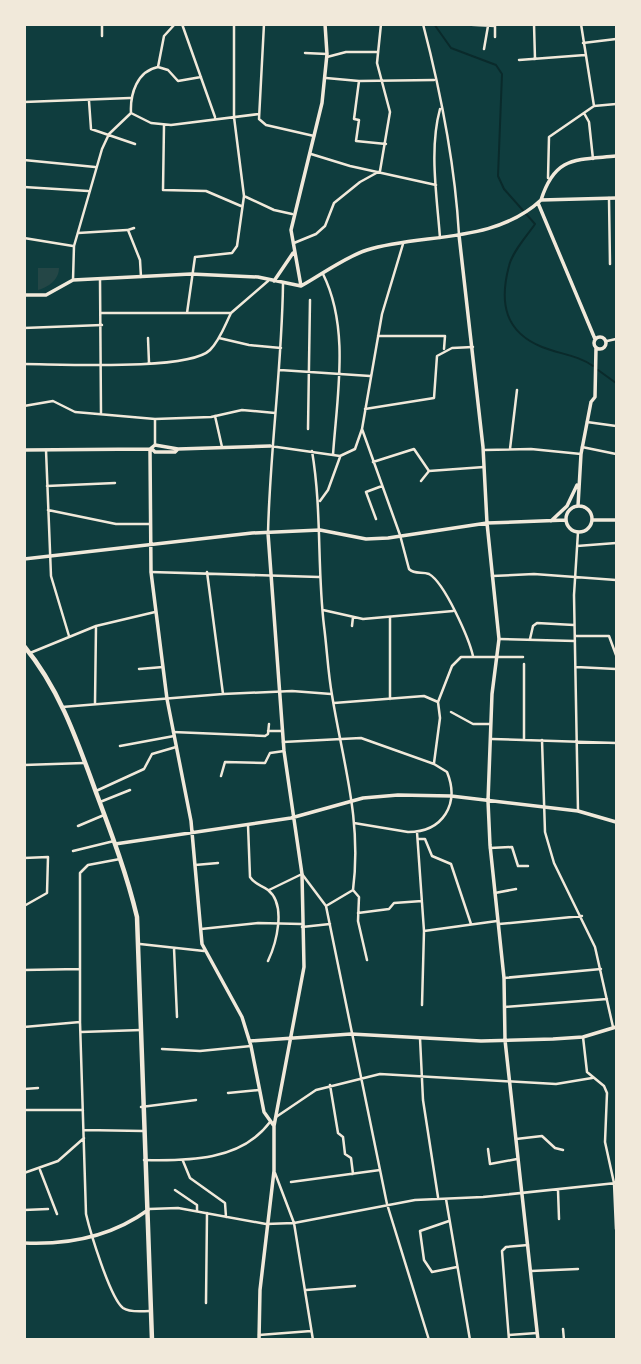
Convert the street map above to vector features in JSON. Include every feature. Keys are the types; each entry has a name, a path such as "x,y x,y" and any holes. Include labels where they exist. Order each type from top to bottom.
{"highway":[{"path":"24,646 62,707 87,763 130,887 140,944 141,1107 149,1209 152,1339"}],"street":[{"path":"102,24 102,36"},
{"path":"158,67 164,36 175,24"},
{"path":"182,24 215,117"},
{"path":"187,313 191,274 196,256 232,253 236,250 244,196 234,117 234,24"},
{"path":"264,24 259,119 266,125 314,136"},
{"path":"301,286 292,243 292,214 314,136 326,78 324,24"},
{"path":"292,243 316,234 325,226 334,203 360,182 380,171 390,112 377,52 381,24"},
{"path":"423,24 457,195 459,235 484,450 487,523 499,639 488,801 490,848 504,978 505,1040 512,1081 538,1339"},
{"path":"457,24 495,25 495,37"},
{"path":"534,24 535,59"},
{"path":"581,24 594,106"},
{"path":"484,49 488,26"},
{"path":"583,43 617,39"},
{"path":"305,53 327,55 377,52"},
{"path":"519,60 585,55"},
{"path":"73,280 74,246 95,167 109,134 131,113 131,97 146,71 158,67 168,70 178,81 202,77"},
{"path":"326,78 359,81 436,80"},
{"path":"359,81 354,119 359,120 356,141 386,144"},
{"path":"24,102 131,97"},
{"path":"89,101 91,130 135,144"},
{"path":"548,178 547,140 594,106 617,104"},
{"path":"440,238 436,130 441,106"},
{"path":"131,113 143,120 164,125 215,117 260,114"},
{"path":"584,113 589,122 593,159"},
{"path":"164,125 163,190 206,191 242,206"},
{"path":"309,153 350,166 436,185"},
{"path":"578,506 582,447 591,402 595,397 595,339 538,203 548,178 557,168 617,156"},
{"path":"24,160 95,167"},
{"path":"24,187 88,191"},
{"path":"244,196 274,210 292,214"},
{"path":"609,198 610,264"},
{"path":"24,296 46,295 73,280 191,274 268,280 301,286 366,250 459,235 501,224 538,203 617,198"},
{"path":"78,233 134,228"},
{"path":"128,230 139,260 141,277"},
{"path":"24,238 74,246"},
{"path":"24,450 152,448 155,452 174,452 178,449 270,446 340,456 355,449 362,429 388,291 403,244"},
{"path":"274,281 294,251"},
{"path":"323,274 331,293 339,334 339,374 332,454"},
{"path":"100,279 101,414"},
{"path":"24,364 101,365 193,360 210,350 231,313 268,280"},
{"path":"284,284 282,348 270,446 268,533 283,742 291,818 302,874 303,986 274,1126 274,1171 260,1290 260,1337 311,1331"},
{"path":"308,429 310,300"},
{"path":"102,313 231,313"},
{"path":"24,328 102,325"},
{"path":"365,409 435,398 436,360 444,350 445,335 378,336"},
{"path":"148,338 149,363"},
{"path":"219,338 249,345 282,348"},
{"path":"595,339 617,339"},
{"path":"596,348 603,348 607,341"},
{"path":"444,350 473,347"},
{"path":"280,370 370,376"},
{"path":"510,449 517,390"},
{"path":"24,406 53,401 75,412 155,419 215,416 242,410 275,413"},
{"path":"215,416 222,448"},
{"path":"155,419 149,524 151,572 167,699 192,832 204,951 236,1004 251,1044 264,1112 274,1126"},
{"path":"587,422 617,426"},
{"path":"362,429 400,535 408,569 431,576 468,635 473,656"},
{"path":"582,447 617,454"},
{"path":"373,462 414,449 429,471"},
{"path":"46,450 51,576 69,636"},
{"path":"484,450 581,454"},
{"path":"312,451 320,501 320,577 332,694 353,801 353,890 359,897 358,914 367,960"},
{"path":"320,501 328,490 340,456"},
{"path":"421,481 429,471 484,467"},
{"path":"47,486 115,483"},
{"path":"551,522 567,506 578,484"},
{"path":"376,519 366,492 382,486"},
{"path":"578,506 588,510 592,520"},
{"path":"578,506 568,512 566,520 571,530 578,532 587,528 592,520"},
{"path":"48,510 116,524 149,524"},
{"path":"24,559 268,533 320,530 366,539 487,523 566,520"},
{"path":"592,520 617,520"},
{"path":"578,532 574,625 578,811"},
{"path":"577,546 617,543"},
{"path":"151,572 320,577"},
{"path":"207,572 223,694"},
{"path":"492,576 516,573 617,580"},
{"path":"323,610 353,617 390,617 453,611"},
{"path":"30,653 96,626 155,612"},
{"path":"352,626 353,617"},
{"path":"390,617 390,699"},
{"path":"530,640 533,626 537,623 574,625"},
{"path":"95,703 96,626"},
{"path":"575,635 609,636 617,655"},
{"path":"499,639 575,641"},
{"path":"434,764 439,738 438,702 456,661 473,656 523,657"},
{"path":"524,664 524,740"},
{"path":"139,669 163,667"},
{"path":"576,667 617,669"},
{"path":"62,707 279,691 332,694"},
{"path":"334,704 424,696 438,702"},
{"path":"450,712 473,724 492,724"},
{"path":"120,746 174,734 204,731 265,736 269,724"},
{"path":"268,731 282,731"},
{"path":"283,742 341,738 370,740 434,764 447,772 451,796 450,808 444,819 417,832 354,823"},
{"path":"492,739 617,743"},
{"path":"162,1049 200,1051 351,1034 505,1040 583,1037 615,1027 601,969 582,916 554,863 545,832 542,807 542,740"},
{"path":"96,791 144,769 152,754 176,747"},
{"path":"221,776 225,762 264,763 270,753 284,751"},
{"path":"24,765 87,763"},
{"path":"100,802 130,790"},
{"path":"73,851 114,842 291,818 353,801 398,794 451,796 578,811 617,822"},
{"path":"78,826 104,815"},
{"path":"248,825 250,877 269,890 275,900 275,942 268,961"},
{"path":"417,832 424,931 422,1005"},
{"path":"418,839 425,839 432,856 451,864 471,924"},
{"path":"490,848 512,847 516,864 528,866"},
{"path":"24,858 48,857 47,893 24,906"},
{"path":"120,859 88,866 80,873 80,1022 86,1214 91,1236 118,1303 130,1310 151,1311"},
{"path":"195,865 218,863"},
{"path":"269,890 302,874"},
{"path":"302,874 326,906 387,1204 429,1339"},
{"path":"495,893 516,889"},
{"path":"326,906 353,890"},
{"path":"358,914 389,909 394,903 422,901"},
{"path":"424,931 471,924 582,916"},
{"path":"201,929 277,922 330,924"},
{"path":"140,944 204,951"},
{"path":"174,948 177,1017"},
{"path":"504,978 601,969"},
{"path":"24,970 80,970"},
{"path":"505,1007 608,999"},
{"path":"24,1027 80,1022"},
{"path":"81,1032 141,1030"},
{"path":"583,1037 585,1060 592,1078 604,1086 607,1093 606,1142 615,1183 617,1229"},
{"path":"420,1038 422,1077 438,1199"},
{"path":"276,1117 316,1090 361,1077 399,1073 422,1077 568,1083 592,1078"},
{"path":"330,1085 338,1133 343,1137 345,1154 351,1158 353,1174"},
{"path":"24,1089 38,1088"},
{"path":"228,1093 260,1090"},
{"path":"141,1107 196,1100"},
{"path":"24,1110 83,1110"},
{"path":"144,1160 183,1161 213,1156 241,1146 263,1132 270,1122"},
{"path":"84,1130 143,1130"},
{"path":"516,1139 542,1136 555,1148 563,1150"},
{"path":"24,1173 40,1170 58,1161 84,1138"},
{"path":"488,1150 490,1164 519,1159"},
{"path":"183,1161 190,1178 225,1203 226,1217"},
{"path":"40,1170 57,1214"},
{"path":"291,1182 380,1170"},
{"path":"274,1171 294,1223 313,1339"},
{"path":"24,1249 25,1244 63,1244 91,1236 137,1217 149,1209 197,1211 267,1224 294,1223 387,1204 615,1183"},
{"path":"175,1189 197,1205 197,1211"},
{"path":"558,1190 559,1219"},
{"path":"446,1199 470,1338 463,1339"},
{"path":"24,1210 48,1209"},
{"path":"206,1213 206,1303"},
{"path":"449,1221 420,1231 424,1260 432,1272 457,1267"},
{"path":"528,1245 506,1247 502,1251 509,1337 537,1333"},
{"path":"531,1271 578,1269"},
{"path":"306,1290 355,1286"},
{"path":"564,1329 565,1339"}],"shaded area":[{"path":"38,268 59,268 52,282 38,290"}],"waterway":[{"path":"434,24 451,48 496,65 502,74 498,176 504,189 535,224 516,250 509,266 505,292 508,315 513,325 530,341 593,366"},
{"path":"598,370 616,383"}]}
